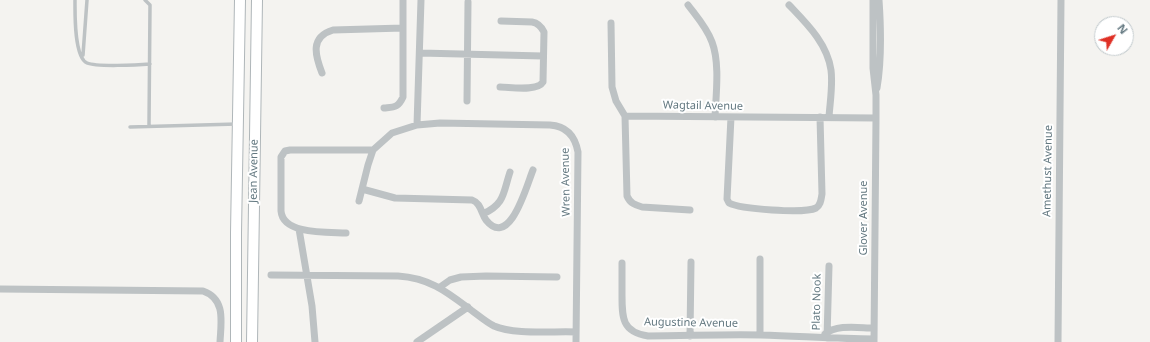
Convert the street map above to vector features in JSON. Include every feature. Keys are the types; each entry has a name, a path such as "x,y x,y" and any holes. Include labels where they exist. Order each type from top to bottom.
{"main road":[{"name":"Jean Avenue","path":"236,342 240,0"},
{"name":"Jean Avenue","path":"252,342 257,0"},
{"path":"238,124 246,123 248,119 249,89 255,77"}],"street":[{"path":"384,108 395,107 400,103 403,97 403,0"},
{"path":"417,126 421,0"},
{"name":"Glover Avenue","path":"873,0 873,68 876,95 874,341"},
{"name":"Glover Avenue","path":"876,95 880,68 879,0"},
{"name":"Amethust Avenue","path":"1058,342 1061,0"},
{"path":"467,101 468,2"},
{"path":"688,5 706,29 714,49 716,73 715,117"},
{"path":"789,5 815,35 826,52 832,81 829,117"},
{"path":"500,86 525,88 540,85 543,82 544,32 540,25 532,22 501,21"},
{"path":"611,23 612,87 616,102 625,116 628,200 635,205 642,207 690,210"},
{"path":"322,72 316,58 316,48 320,37 326,32 333,30 403,28"},
{"path":"420,53 543,56"},
{"name":"Wagtail Avenue","path":"625,116 876,118"},
{"path":"731,117 727,199 729,203 743,207 791,211 812,209 819,205 821,201 820,117"},
{"name":"Wren Avenue","path":"373,150 392,133 417,126 440,123 550,125 562,128 573,136 577,143 579,168 576,342"},
{"path":"346,233 307,231 299,229 288,223 281,216 280,161 282,154 290,150 300,149 373,150 359,201"},
{"path":"362,190 395,198 472,200 478,203 486,220 495,227 504,227 509,223 516,212 533,170"},
{"path":"483,214 501,201 510,172"},
{"path":"299,229 312,306 315,342"},
{"path":"760,259 760,335"},
{"path":"690,336 691,262"},
{"name":"Augustine Avenue","path":"622,263 622,317 628,327 641,335 826,336 874,341"},
{"name":"Plato Nook","path":"826,336 829,266"},
{"path":"270,275 307,274 405,276 422,280 440,287 492,325 500,328 522,331 576,332"},
{"path":"440,287 450,280 461,277 557,277"},
{"path":"0,289 203,292 212,296 220,307 220,342"},
{"path":"417,342 468,307"},
{"name":"Augustine Avenue","path":"826,336 838,328 874,328"}],"lane":[{"path":"75,0 77,42 82,57 86,62 91,64 150,64"},
{"path":"82,57 88,0"},
{"path":"145,0 150,5 148,126"},
{"path":"130,127 238,124"}]}
